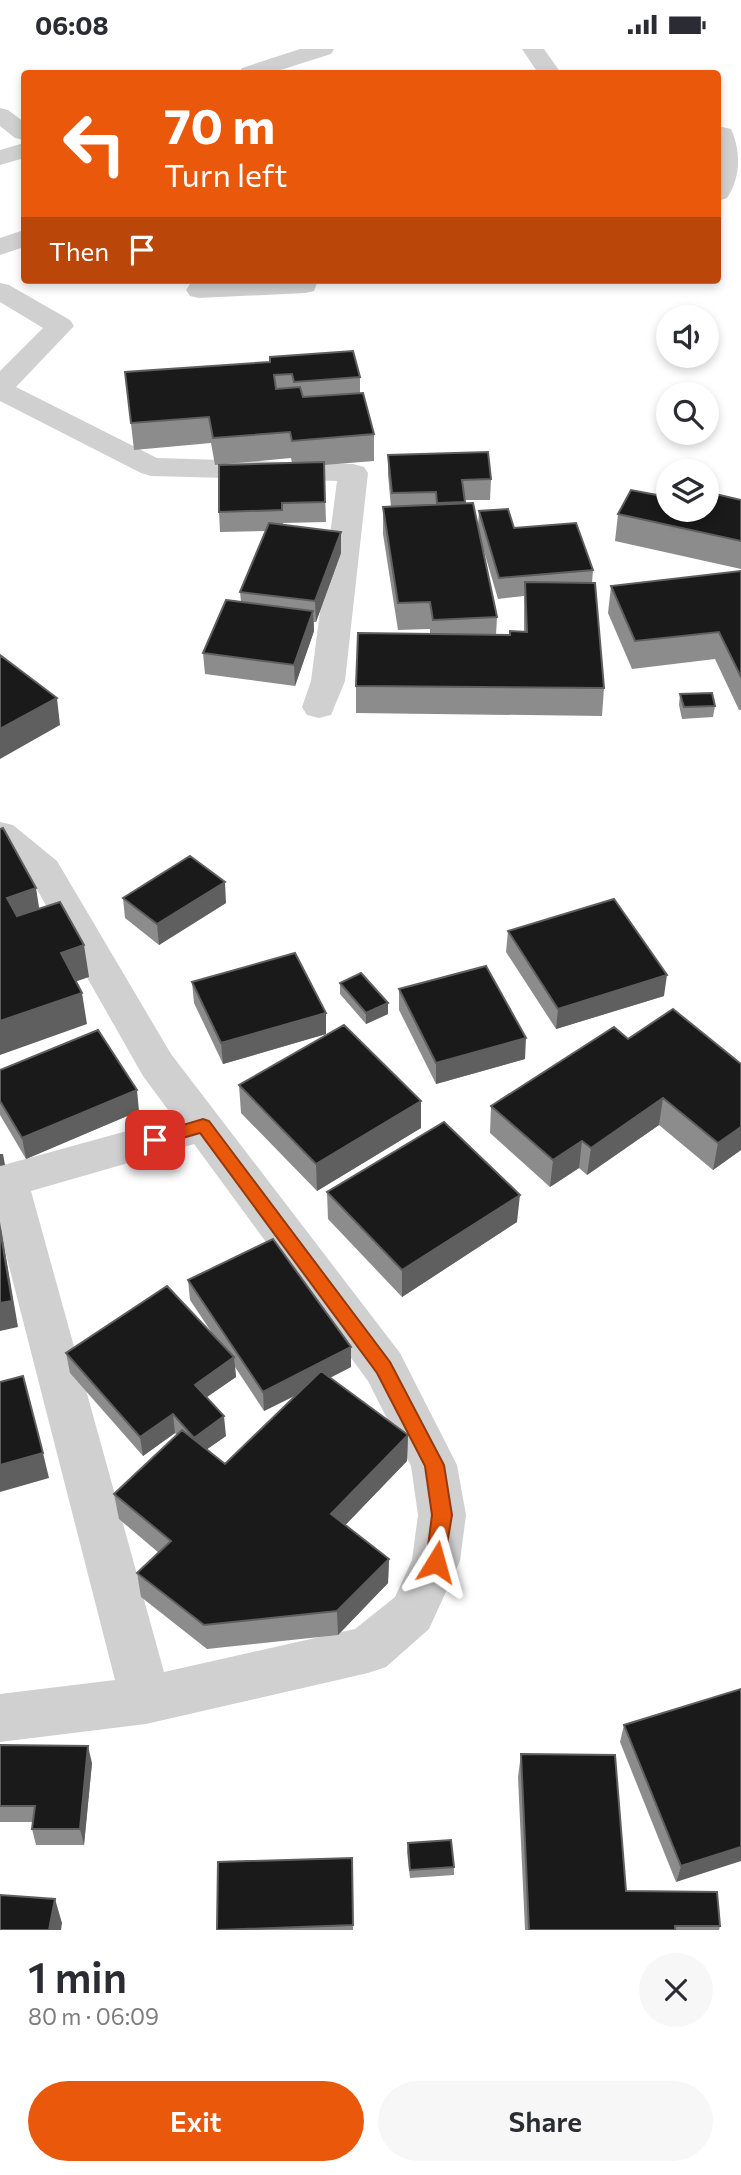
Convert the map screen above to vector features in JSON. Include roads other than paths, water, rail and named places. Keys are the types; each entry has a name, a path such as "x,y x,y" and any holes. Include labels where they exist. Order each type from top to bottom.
{"street":[{"path":"533,49 547,70"},
{"path":"258,70 314,50"},
{"path":"0,115 21,131"},
{"path":"721,186 730,167 722,134"},
{"path":"0,158 21,151"},
{"path":"0,247 21,239"},
{"path":"199,290 305,284"},
{"path":"0,291 60,326 0,388 151,467 353,473 328,681 318,707"},
{"path":"0,834 44,870 158,1065 384,1367 434,1465 442,1515 436,1562 411,1613 368,1650 146,1700 0,1718"},
{"path":"146,1700 4,1182 203,1126"}]}
